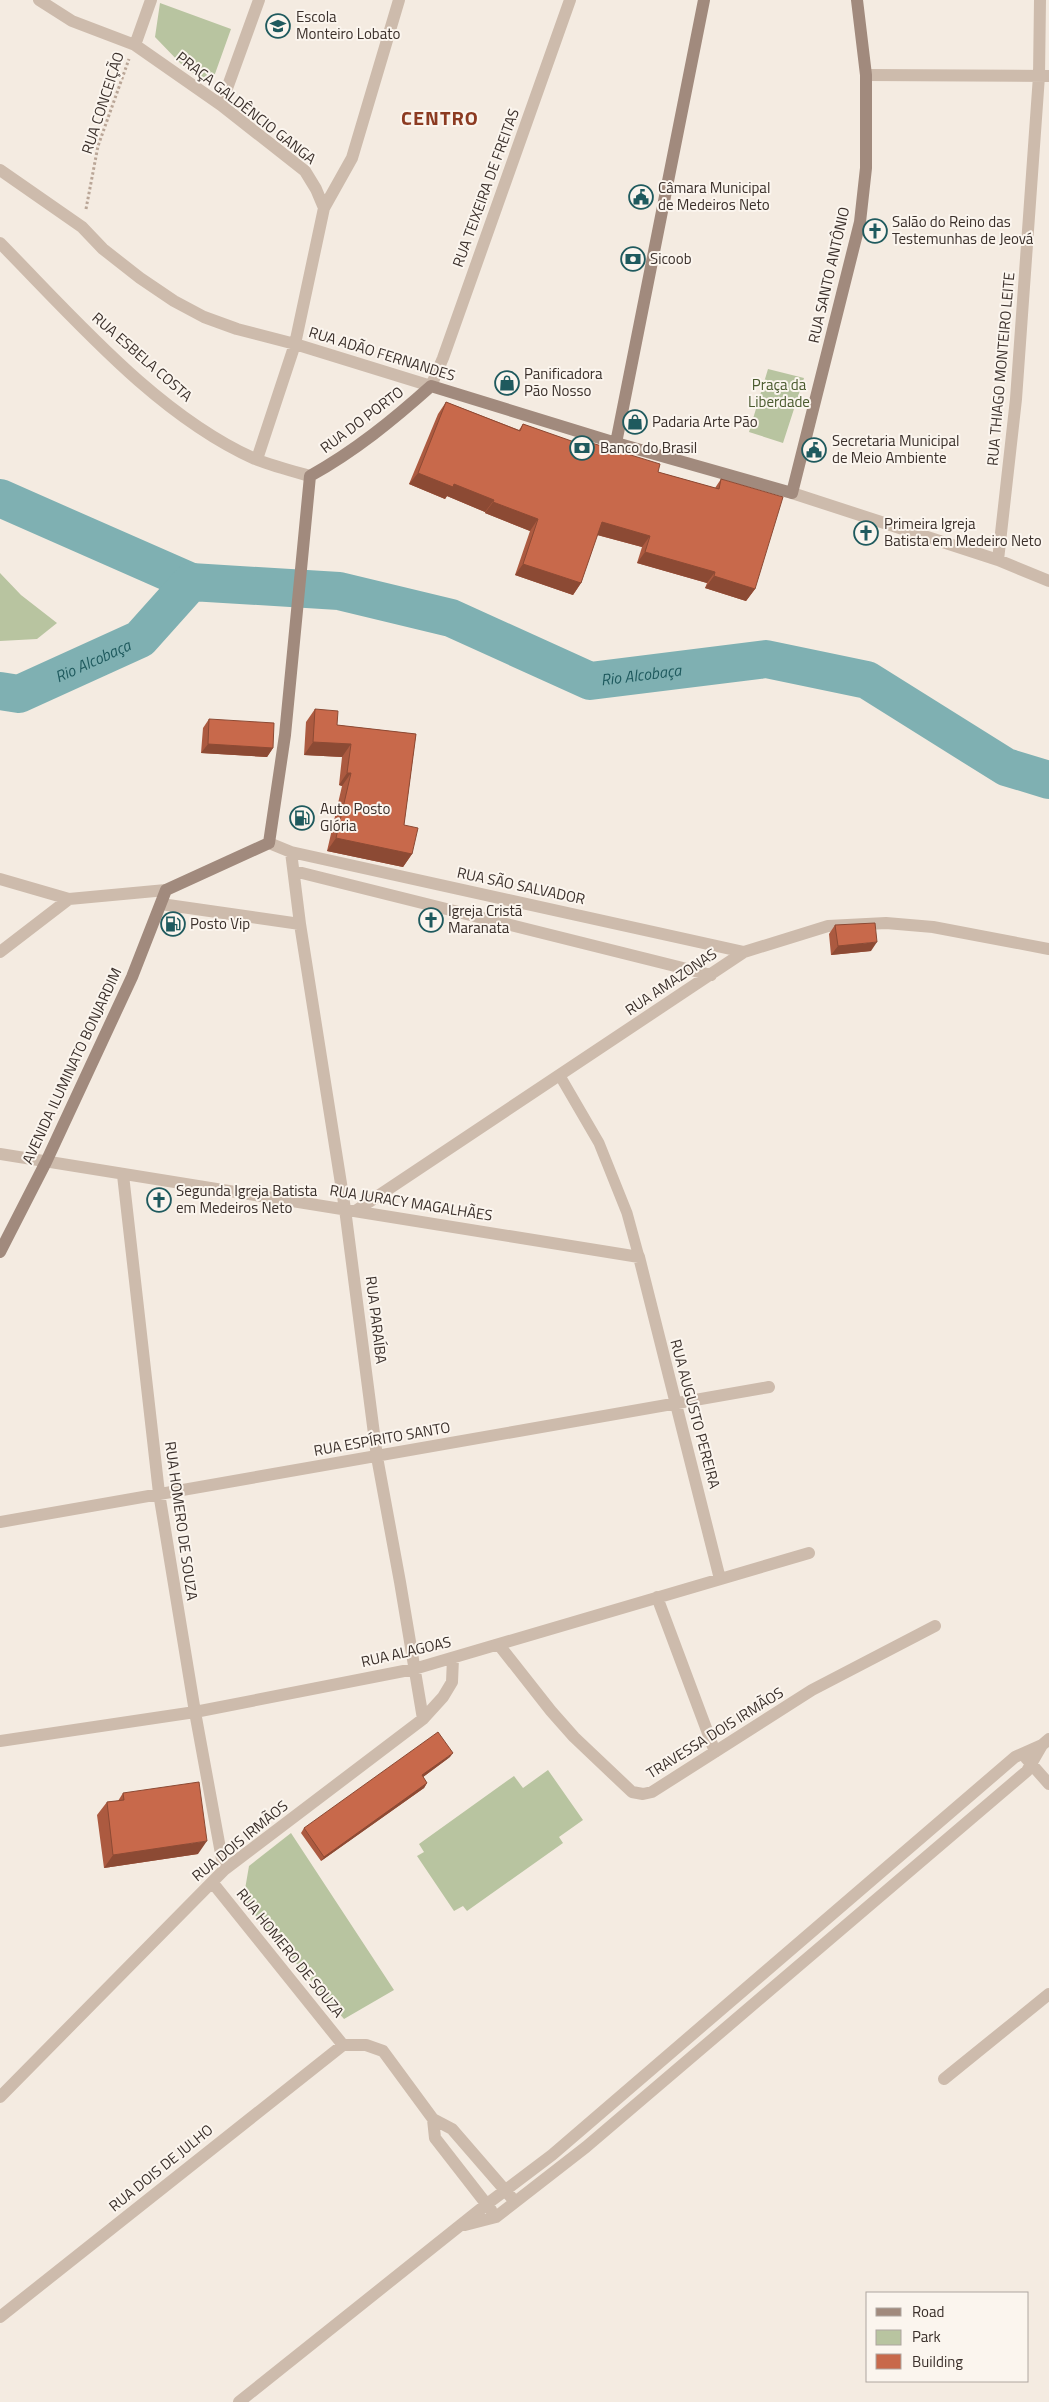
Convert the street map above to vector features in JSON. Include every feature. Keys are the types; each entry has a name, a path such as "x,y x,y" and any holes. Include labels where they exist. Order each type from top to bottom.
{"street":[{"name":"PRAÇA GALDÊNCIO GANGA","path":"39,0 72,21 135,45 221,105 305,171 316,189 324,208"},
{"path":"135,45 151,0"},
{"path":"221,105 259,0"},
{"path":"256,459 295,344 324,208 352,158 399,0"},
{"name":"RUA TEIXEIRA DE FREITAS","path":"431,386 443,358 570,0"},
{"path":"616,443 704,0"},
{"name":"RUA SANTO ANTÔNIO","path":"792,494 860,222 866,168 866,75 857,0"},
{"name":"RUA THIAGO MONTEIRO LEITE","path":"998,560 1016,399 1044,76 1040,0"},
{"path":"866,75 1044,76"},
{"name":"RUA ADÃO FERNANDES","path":"0,170 82,227 103,249 174,301 204,317 237,329 295,344 616,443 792,494"},
{"name":"RUA ESBELA COSTA","path":"0,243 94,338 161,400 215,438 256,459 310,476"},
{"name":"RUA DO PORTO","path":"310,476 342,458 394,419 431,386"},
{"path":"0,878 69,899 166,890 269,843 285,735 310,476"},
{"path":"792,494 998,560 1049,581"},
{"name":"RUA SÃO SALVADOR","path":"269,843 291,852 744,952"},
{"name":"RUA PARAÍBA","path":"291,852 300,924 351,1210 377,1457 423,1719"},
{"path":"294,871 711,974"},
{"name":"AVENIDA ILUMINATO BONJARDIM","path":"0,1252 46,1162 132,977 166,890"},
{"path":"0,952 69,899"},
{"path":"161,904 300,924"},
{"name":"RUA AMAZONAS","path":"351,1210 560,1076 744,952 828,926 886,923 933,927 1049,949"},
{"name":"RUA JURACY MAGALHÃES","path":"0,1154 639,1257"},
{"name":"RUA HOMERO DE SOUZA","path":"123,1175 159,1494 195,1712 224,1870"},
{"name":"RUA AUGUSTO PEREIRA","path":"639,1257 720,1579"},
{"name":"RUA ESPÍRITO SANTO","path":"0,1522 769,1387"},
{"name":"RUA ALAGOAS","path":"0,1741 195,1712 414,1669 809,1553"},
{"path":"657,1597 715,1752"},
{"name":"TRAVESSA DOIS IRMÃOS","path":"499,1645 574,1738 632,1792 643,1794 652,1792 812,1690 935,1626"},
{"name":"RUA DOIS IRMÃOS","path":"0,2097 224,1870 423,1719 443,1697 452,1682 454,1658"},
{"path":"240,2402 487,2204 552,2155 1022,1752 1045,1742"},
{"path":"460,2226 496,2217 516,2203 877,1900 1032,1765 1045,1742"},
{"path":"1022,1752 1049,1784"},
{"name":"RUA HOMERO DE SOUZA","path":"212,1882 343,2045"},
{"path":"864,1887 877,1900"},
{"path":"944,2079 1049,1994"},
{"path":"343,2045 366,2045 383,2050 433,2119 452,2129 516,2203"},
{"name":"RUA DOIS DE JULHO","path":"0,2317 343,2045"},
{"path":"656,2065 668,2077"},
{"path":"433,2119 435,2138 496,2217"}],"lane":[{"path":"560,1076 598,1143 627,1212 639,1257"}],"path":[{"name":"RUA CONCEIÇÃO","path":"82,227 98,146 135,45"}],"green space":[{"path":"160,3 231,29 211,85 182,65 155,37"},
{"name":"Praça da Liberdade","path":"768,369 804,378 783,443 749,432"},
{"path":"0,573 21,595 57,623 37,639 0,641"},
{"path":"548,1770 583,1820 559,1837 563,1843 467,1911 463,1906 454,1911 417,1856 424,1852 419,1844 514,1776 523,1788"},
{"path":"291,1833 394,1990 344,2019 243,1901 249,1866"}],"building":[{"path":"446,402 520,431 523,424 580,444 582,440 660,464 658,472 719,489 721,479 783,497 755,589 714,576 715,572 645,552 650,536 602,522 581,583 523,564 538,519 493,502 494,500 454,484 453,487 418,473"},
{"path":"315,709 338,711 337,725 416,734 404,825 418,828 412,854 336,838 351,773 347,773 351,744 313,742"},
{"path":"209,719 274,723 273,748 208,744"},
{"path":"875,923 877,942 838,946 835,925"},
{"path":"438,1732 453,1753 422,1775 427,1783 324,1857 304,1828"},
{"path":"199,1782 207,1841 113,1855 107,1802 124,1800 123,1793"}],"waterway":[{"name":"Rio Alcobaça","path":"0,498 191,582"},
{"name":"Rio Alcobaça","path":"0,691 19,694 140,639 191,582 339,591 451,618 590,681 766,659 867,680 1006,767 1049,780"}],"place":[{"name":"Escola Monteiro Lobato","path":"278,26"},
{"name":"Câmara Municipal de Medeiros Neto","path":"641,197"},
{"name":"Salão do Reino das Testemunhas de Jeová","path":"875,231"},
{"name":"Sicoob","path":"633,259"},
{"name":"Panificadora Pão Nosso","path":"507,383"},
{"name":"Padaria Arte Pão","path":"635,422"},
{"name":"Banco do Brasil","path":"582,448"},
{"name":"Secretaria Municipal de Meio Ambiente","path":"814,450"},
{"name":"Primeira Igreja Batista em Medeiro Neto","path":"866,533"},
{"name":"Auto Posto Glória","path":"302,818"},
{"name":"Igreja Cristã Maranata","path":"431,920"},
{"name":"Posto Vip","path":"173,924"},
{"name":"Segunda Igreja Batista em Medeiros Neto","path":"159,1200"}],"district":[{"name":"CENTRO","path":"440,118"}]}
